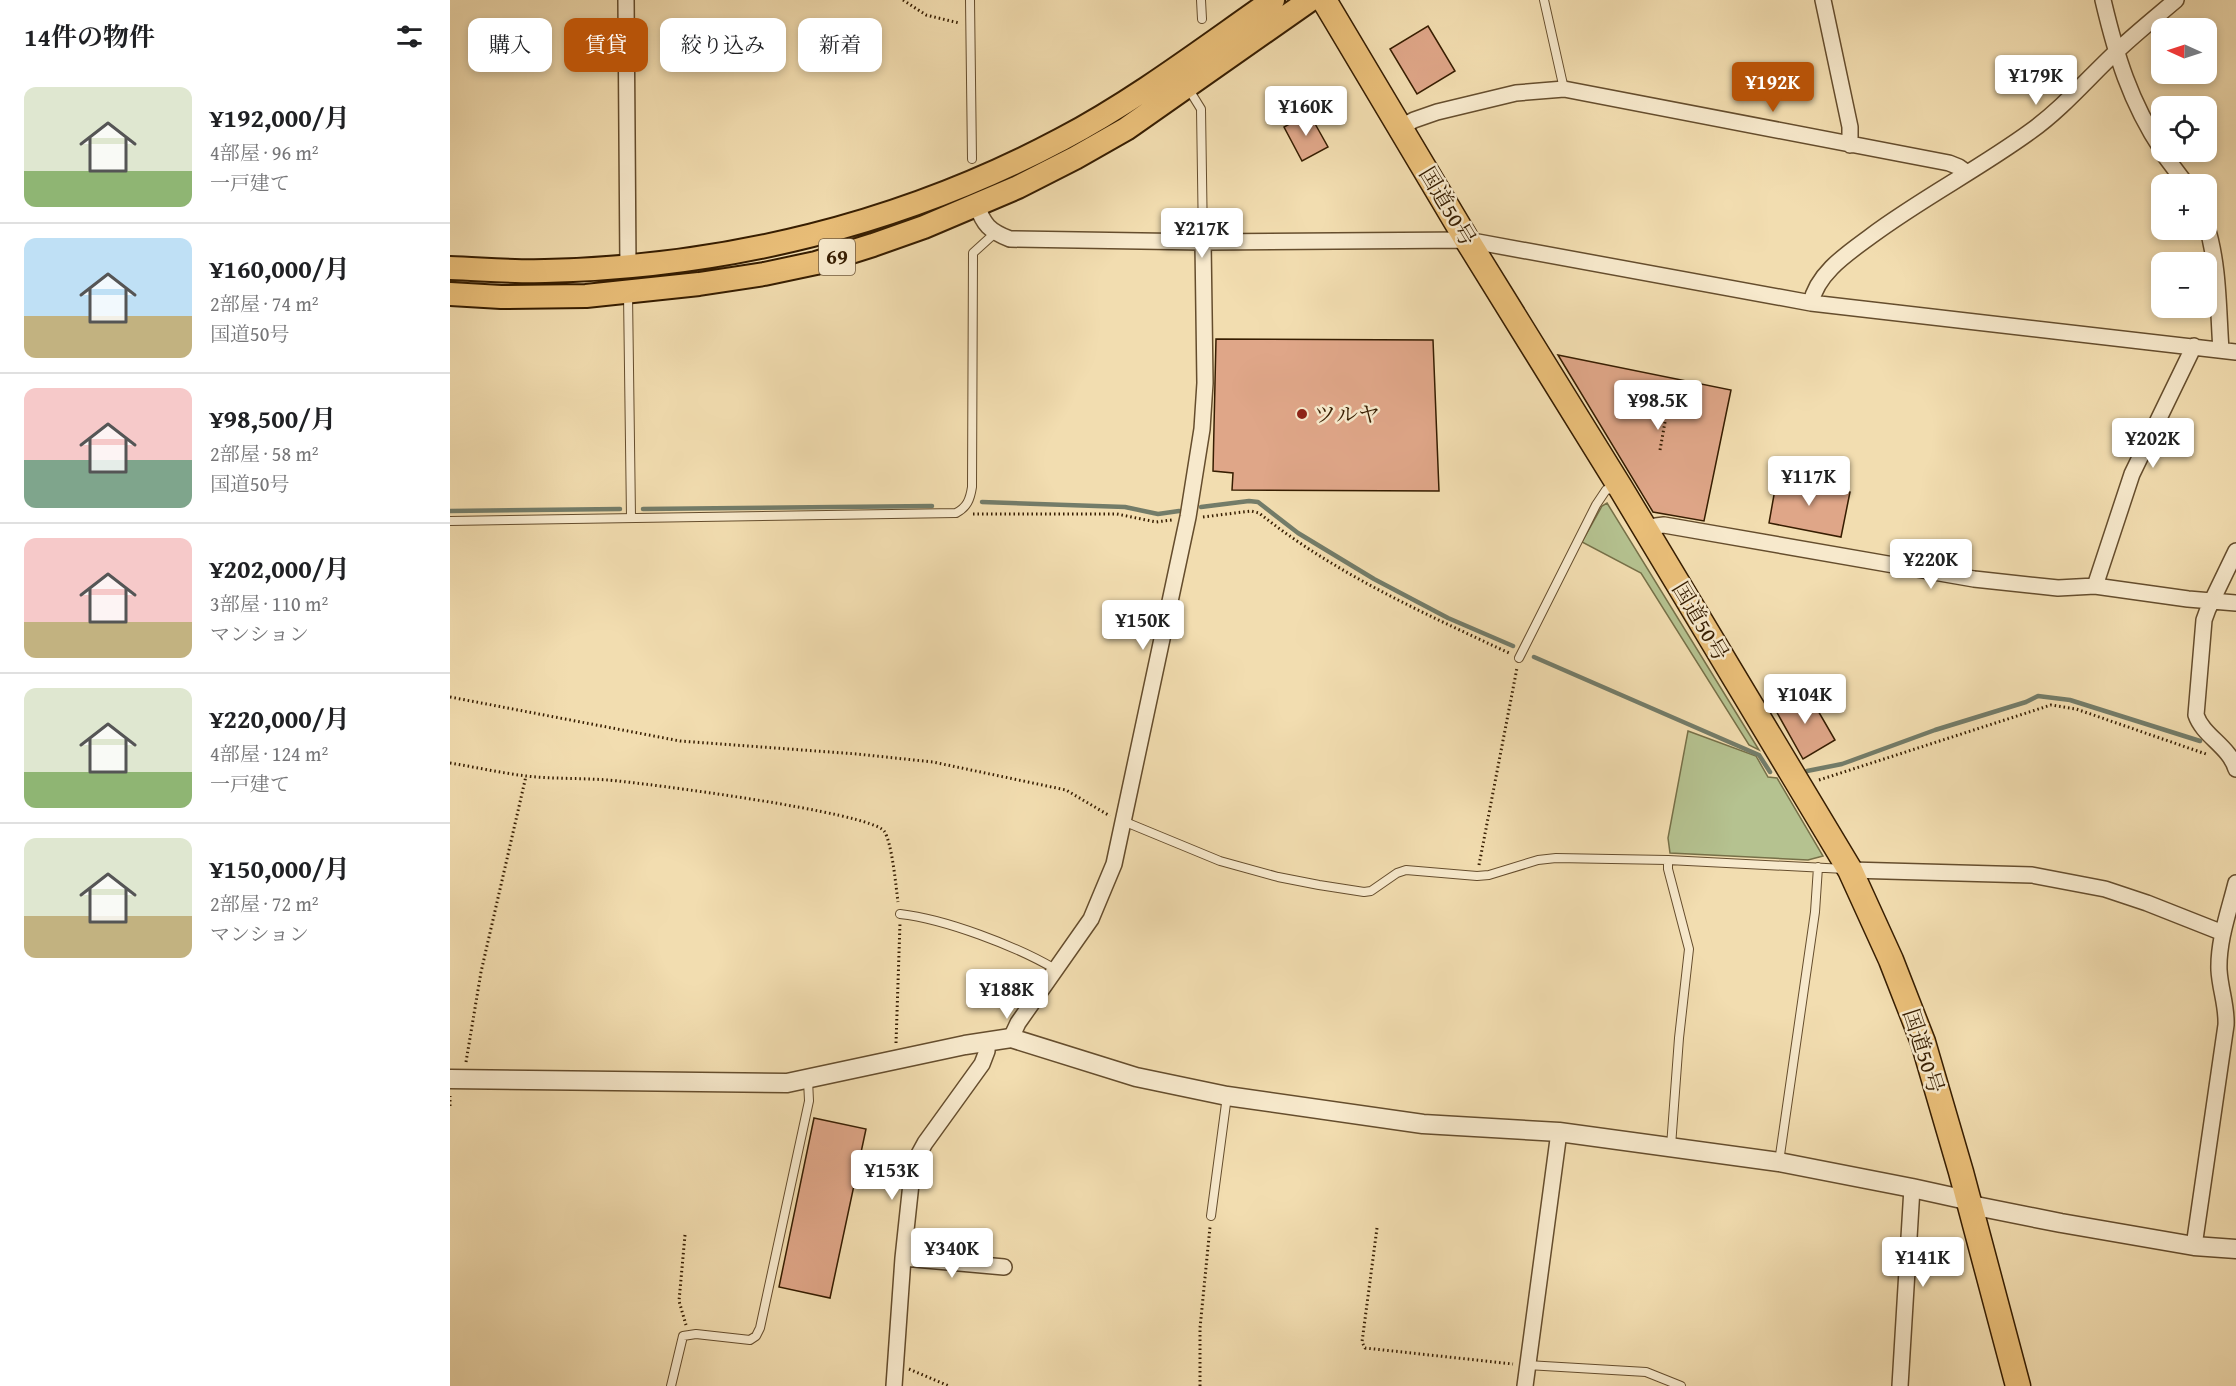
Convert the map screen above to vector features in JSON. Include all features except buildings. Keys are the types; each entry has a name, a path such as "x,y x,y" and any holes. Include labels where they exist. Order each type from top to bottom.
{"highway":[{"name":"国道50号","path":"1324,0 1467,240 1647,531 1850,870 1908,999 1946,1117 2018,1386"}],"main road":[{"name":"69","path":"450,268 543,272 628,267 753,250 899,211 971,183 1062,139 1145,90 1273,0"},
{"name":"69","path":"450,294 501,297 586,296 764,274 816,263 924,227 1018,187 1126,129 1310,0"}],"street":[{"path":"627,0 628,267"},
{"path":"1823,0 1850,127 1850,145"},
{"path":"2103,0 2115,52 2136,107 2151,132"},
{"path":"1811,303 1815,289 1822,278 1841,260 1883,227 2030,132 2055,112 2115,52 2176,0"},
{"path":"1401,127 1437,112 1516,93 1564,89 1949,163 1959,166 1966,172"},
{"path":"976,204 986,226 995,233 1010,239 1203,242 1467,240 1811,303 2229,351 2211,240"},
{"path":"1011,1038 1018,1023 1091,919 1114,864 1188,517 1202,429 1205,383 1203,242"},
{"path":"2095,586 2132,474 2194,346"},
{"path":"1647,531 1664,525 1974,579 2058,588 2095,586 2236,603"},
{"path":"2236,551 2211,601 2202,630 2196,715 2200,724 2223,747 2234,762 2236,769"},
{"path":"1850,870 2032,875 2105,889 2223,933"},
{"path":"2193,1246 2226,1025 2226,1003 2219,967 2223,933 2233,905 2236,883"},
{"path":"458,1079 787,1083 1011,1038 1136,1077 1227,1096 1423,1124 1559,1132 1779,1161 1912,1188 1976,1206 2061,1223 2193,1246 2236,1249"},
{"path":"894,1386 903,1258 913,1165 925,1143 982,1064 987,1051 987,1041"},
{"path":"1525,1386 1559,1132"},
{"path":"1900,1386 1912,1188"},
{"path":"903,1258 1004,1267"}],"lane":[{"path":"970,0 972,159"},
{"path":"1202,0 1202,19"},
{"path":"1544,0 1564,89"},
{"path":"1188,87 1201,110 1203,242"},
{"path":"450,521 956,513 965,508 972,487 973,253 995,233"},
{"path":"628,292 631,517"},
{"path":"1519,658 1596,505 1606,490 1620,487"},
{"path":"1123,821 1220,861 1319,885 1364,892 1371,891 1397,873 1406,870 1477,876 1538,860 1556,858 1668,860 1850,870"},
{"path":"1668,860 1668,869 1689,949 1679,1038 1671,1146"},
{"path":"1779,1161 1815,912 1818,867"},
{"path":"900,914 966,930 1055,969"},
{"path":"671,1386 683,1336 689,1334 750,1340 756,1336 760,1328 809,1101 808,1080"},
{"path":"1211,1216 1227,1096"},
{"path":"1527,1365 1646,1372 1681,1386"}],"path":[{"path":"903,0 926,15 943,20 970,23"},
{"path":"1660,450 1665,422"},
{"path":"956,513 1117,514 1156,522 1251,511 1259,513 1308,548 1378,591 1519,658 1477,876"},
{"path":"450,697 680,741 933,762 1066,790 1111,817 1123,821"},
{"path":"1800,786 2051,705 2076,709 2214,756 2223,747"},
{"path":"450,763 526,776 608,780 696,790 842,816 877,825 885,832 889,843 900,914 896,1060"},
{"path":"458,1079 468,1044 481,972 526,776"},
{"path":"1200,1386 1200,1328 1211,1216"},
{"path":"1377,1228 1362,1342 1365,1348 1527,1365"},
{"path":"685,1235 679,1301 689,1334"},
{"path":"896,1367 905,1367 949,1386"}],"green space":[{"path":"1607,503 1759,750 1749,745 1641,573 1582,542 1602,506"},
{"path":"1688,731 1756,756 1768,777 1777,778 1823,856 1808,860 1670,853 1668,838"}],"waterway":[{"path":"982,502 1125,507 1158,514 1179,511"},
{"path":"1201,507 1258,502 1298,533 1374,579 1448,618 1513,646"},
{"path":"643,509 932,506"},
{"path":"450,511 620,509"},
{"path":"1534,657 1759,755 1770,772"},
{"path":"1807,771 1842,764 2038,696 2070,700 2200,741"}],"place":[{"name":"ツルヤ","path":"1302,414"}]}
